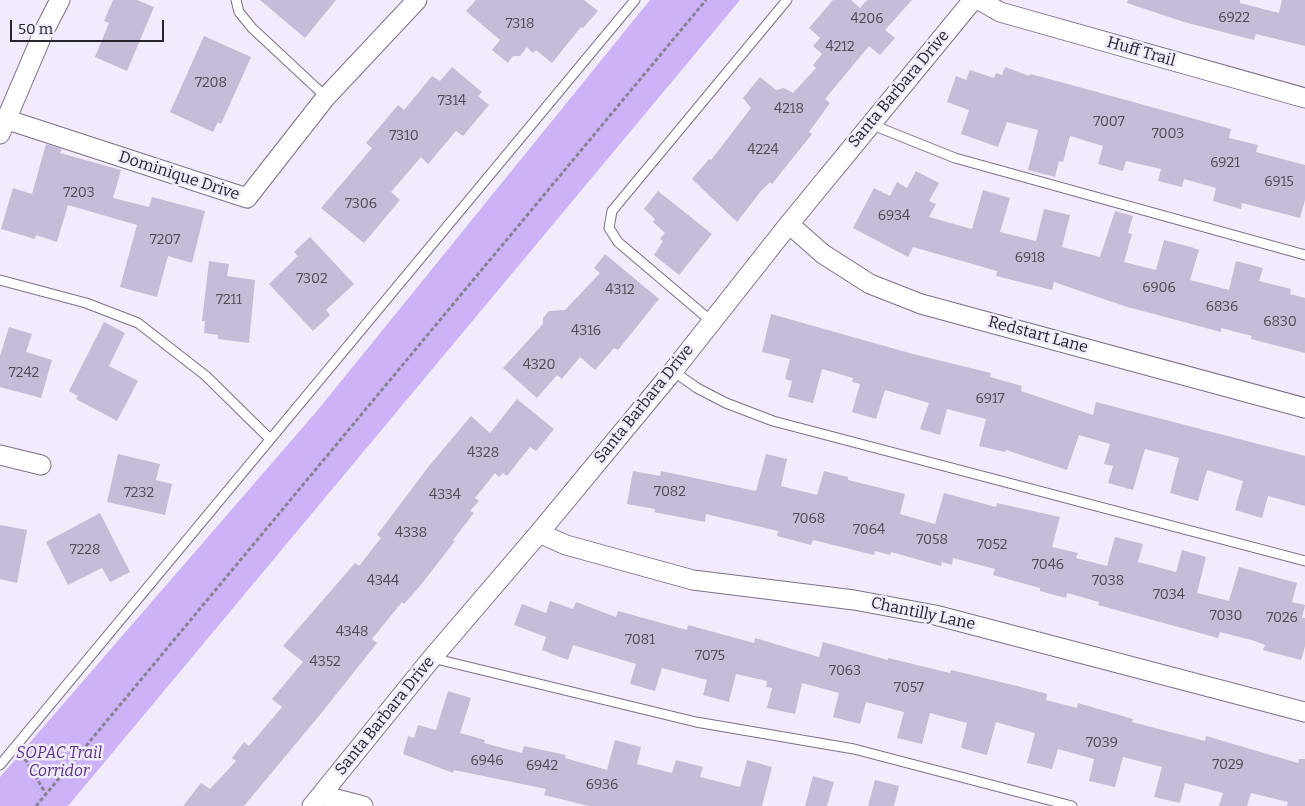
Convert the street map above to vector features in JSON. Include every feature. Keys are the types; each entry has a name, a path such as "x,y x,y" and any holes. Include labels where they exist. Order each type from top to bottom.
{"street":[{"path":"3,127 60,0"},
{"name":"Dominique Drive","path":"3,127 247,198 326,97 417,0"},
{"name":"Santa Barbara Drive","path":"317,801 432,658 539,533 673,371 789,224 973,0"},
{"name":"Huff Trail","path":"979,0 1000,12 1305,98"},
{"name":"Redstart Lane","path":"789,224 823,254 870,284 921,304 1305,408"},
{"path":"0,455 41,465"},
{"name":"Chantilly Lane","path":"539,533 566,545 693,580 854,600 934,614 1305,712"},
{"path":"317,801 363,806"}],"lane":[{"path":"236,0 239,12 252,28 326,97"},
{"path":"0,765 635,0"},
{"path":"711,321 618,242 609,228 612,211 787,0"},
{"path":"870,124 955,158 1305,255"},
{"path":"0,280 86,303 138,323 206,376 270,439"},
{"path":"673,371 697,388 726,403 773,421 1305,561"},
{"path":"432,658 696,722 854,749 1072,806"}],"path":[{"path":"36,806 706,0"},
{"path":"16,745 46,794"}],"green space":[{"name":"SOPAC Trail Corridor","path":"650,0 740,0 68,806 0,806 0,777 317,411"}],"building":[{"path":"113,0 137,0 154,7 127,71 95,57 109,23 104,21"},
{"path":"260,0 336,0 305,38"},
{"path":"476,0 584,0 598,11 583,28 581,27 552,63 536,50 533,53 527,47 520,56 513,56 508,63 492,50 500,40 466,11"},
{"path":"833,0 851,0 860,8 867,0 912,0 885,30 895,38 880,55 869,46 825,99 830,103 809,132 812,134 772,184 770,182 761,191 737,222 692,179 709,159 711,160 751,108 743,98 760,77 776,90 784,88 793,93 816,68 813,65 822,54 813,46 820,38 809,28"},
{"path":"1128,0 1240,0 1240,3 1279,13 1282,0 1305,0 1305,46 1256,34 1254,40 1184,22 1127,3"},
{"path":"204,36 251,57 221,124 218,122 213,132 170,112"},
{"path":"452,67 482,92 478,96 489,105 463,136 456,131 428,164 421,157 391,192 400,200 364,243 321,208 372,148 366,143 398,105 404,110 432,76 440,81"},
{"path":"1005,67 1029,76 1030,74 1231,129 1229,138 1258,145 1256,152 1305,165 1305,200 1300,218 1242,203 1241,209 1213,201 1216,188 1184,179 1182,187 1158,181 1161,169 1126,161 1123,171 1098,164 1103,146 1070,136 1063,162 1059,161 1055,177 1028,170 1038,130 1007,122 998,147 961,134 969,110 947,102 956,76 966,80 970,70 994,78 996,73 1002,75"},
{"path":"46,144 62,149 60,153 121,170 113,198 149,207 152,197 205,211 192,263 168,256 157,297 120,287 137,225 68,205 57,242 36,235 35,239 1,229 13,188 32,194"},
{"path":"916,171 939,183 929,201 936,204 929,217 972,229 983,190 1010,198 1000,232 1036,241 1044,209 1070,215 1062,247 1100,257 1115,211 1133,216 1128,233 1132,234 1124,262 1156,270 1164,240 1199,250 1190,280 1229,290 1236,261 1263,268 1259,281 1291,289 1290,294 1305,298 1305,353 1251,339 1252,336 1221,328 1221,332 1124,306 1054,282 1052,290 996,276 997,271 913,247 908,257 853,228 874,188 890,196 897,182 907,188"},
{"path":"658,191 712,234 679,275 654,255 663,241 660,239 665,233 653,222 655,219 644,209"},
{"path":"310,237 354,284 326,310 330,315 313,331 269,284 298,256 294,252"},
{"path":"605,254 659,299 618,350 614,348 595,370 580,357 562,379 557,375 537,398 503,368 543,324 543,318 549,311 565,310 600,273 594,268"},
{"path":"209,261 229,264 227,276 255,280 249,343 218,339 218,335 204,333 205,321 202,321"},
{"path":"771,314 913,354 991,373 990,377 1022,386 1021,391 1093,415 1096,402 1305,456 1305,506 1268,496 1262,518 1235,510 1243,481 1207,470 1198,501 1170,493 1179,458 1145,449 1133,490 1108,483 1113,466 1104,464 1110,444 1079,435 1067,470 1006,450 1005,452 979,446 986,419 947,409 940,435 920,429 929,403 885,390 876,419 852,412 860,384 852,382 853,378 822,369 813,403 788,397 792,381 785,379 790,359 762,352"},
{"path":"104,322 125,333 109,366 138,381 117,421 76,399 78,396 69,391"},
{"path":"9,327 32,334 26,352 52,360 41,398 0,387 0,356"},
{"path":"517,399 554,429 536,451 530,447 507,476 503,473 499,477 495,473 475,498 479,501 470,511 474,513 453,540 455,541 420,586 404,604 402,602 372,639 377,643 323,711 244,806 183,806 201,783 210,789 236,761 232,758 244,742 249,746 282,707 272,699 303,662 283,646 355,563 359,566 381,538 377,535 429,466 471,416 490,433"},
{"path":"118,454 160,464 156,480 172,484 165,515 107,502"},
{"path":"766,454 787,459 781,486 817,495 824,471 848,477 848,480 905,494 900,514 935,524 944,493 996,507 997,503 1060,517 1052,547 1078,553 1076,558 1107,566 1115,537 1143,544 1138,562 1176,572 1182,550 1206,557 1197,593 1229,601 1239,567 1297,583 1292,602 1305,605 1302,618 1305,618 1305,646 1301,660 1263,650 1265,645 1255,641 1220,632 1218,638 1098,605 1099,602 1067,593 1066,598 1040,591 1040,588 993,575 995,569 953,558 952,565 942,562 941,566 891,552 890,555 875,551 874,555 813,540 811,545 777,536 778,531 706,514 705,522 654,512 655,509 627,504 633,471 660,476 661,471 756,491"},
{"path":"100,513 130,572 110,582 102,568 68,585 46,542"},
{"path":"0,525 27,530 17,583 0,579"},
{"path":"550,601 573,609 576,602 616,617 618,611 687,630 688,625 754,643 755,638 819,657 823,642 888,660 888,658 950,673 951,670 1017,686 1047,694 1046,700 1077,708 1078,703 1133,719 1132,722 1205,741 1206,736 1298,763 1299,759 1305,759 1305,806 1287,806 1288,802 1251,793 1247,806 1219,806 1223,793 1185,783 1180,803 1154,797 1162,767 1123,757 1115,787 1089,781 1094,759 1058,749 1052,769 1027,763 1035,733 996,722 987,755 961,748 967,723 930,713 922,744 897,738 904,712 866,702 860,724 833,717 839,693 802,683 795,714 767,708 772,688 766,687 767,681 736,674 729,702 703,695 707,680 662,668 655,691 630,684 636,664 573,645 568,660 542,650 546,637 514,625 522,604 546,613"},
{"path":"448,691 471,698 460,733 485,740 484,743 522,753 524,746 566,755 565,758 607,770 615,740 641,747 637,764 672,773 676,760 703,767 700,777 740,787 747,760 772,767 762,806 589,806 544,795 546,789 454,770 453,773 403,754 408,736 414,738 418,725 436,730"},
{"path":"813,776 834,782 827,806 805,806"},
{"path":"875,780 899,786 894,806 868,806"}]}
